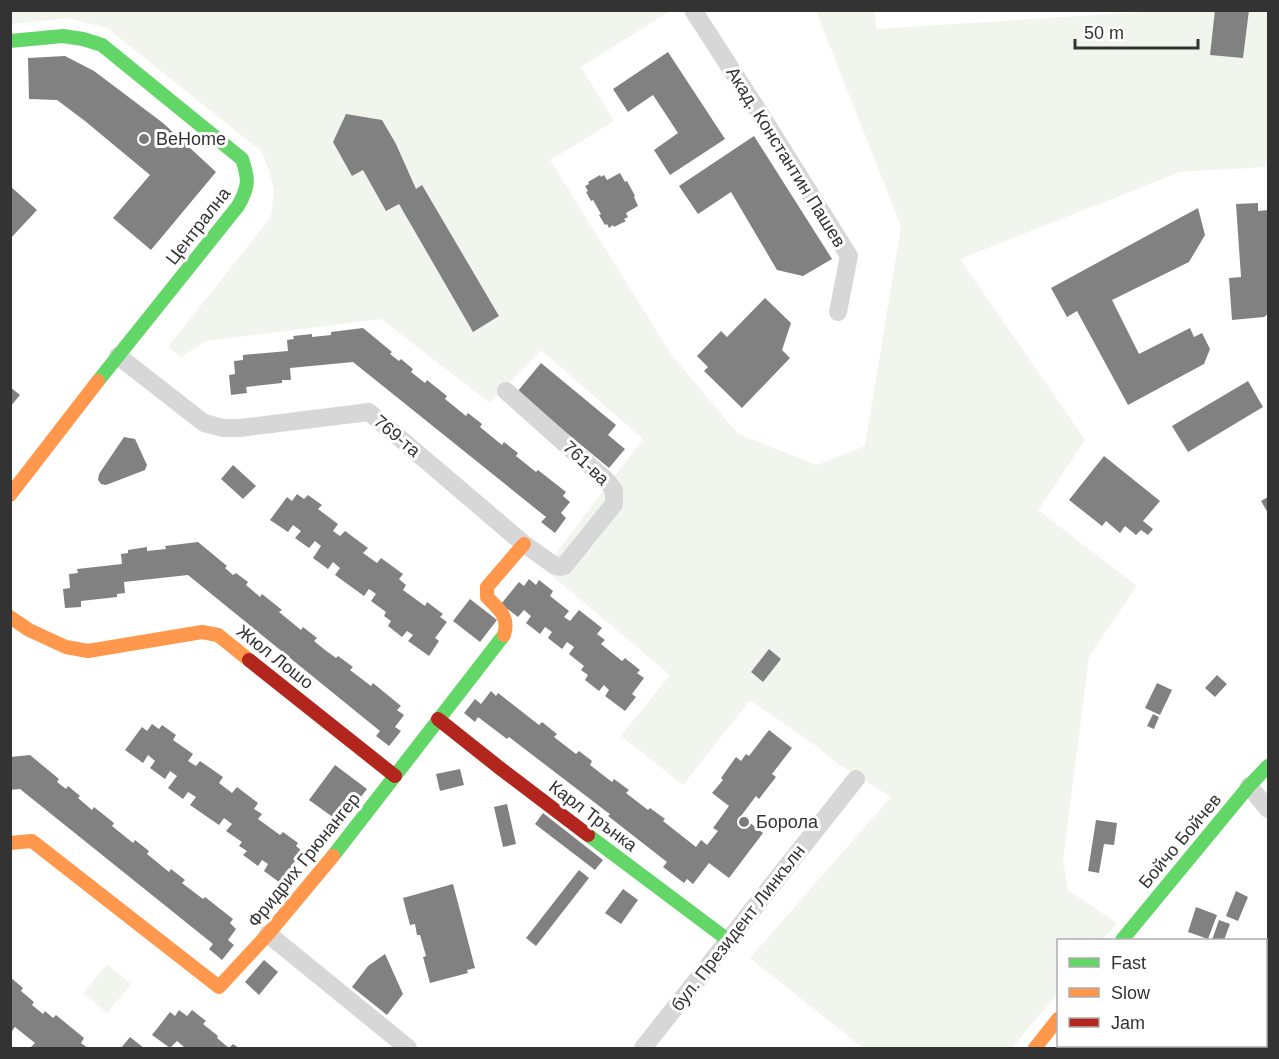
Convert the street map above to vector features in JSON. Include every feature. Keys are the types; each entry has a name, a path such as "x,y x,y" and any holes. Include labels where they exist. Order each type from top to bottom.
{"main road":[{"name":"Централна","path":"10,41 63,36 102,45 242,159 248,176 246,193 238,206 10,495"},
{"name":"Фридрих Грюнангер","path":"10,843 32,840 219,987 268,934 324,867 504,634 507,627 506,618 487,597 487,587 524,544"},
{"name":"Жюл Лошо","path":"10,617 28,630 66,647 88,651 202,632 218,635 395,776"},
{"name":"Карл Трънка","path":"438,719 728,940"},
{"name":"Бойчо Бойчев","path":"1123,939 1249,786 1269,766"},
{"path":"1035,1048 1057,1021"}],"street":[{"name":"Акад. Константин Пашев","path":"693,10 849,256 838,312"},
{"name":"769-та","path":"118,356 204,423 223,428 240,428 369,412 524,544"},
{"name":"761-ва","path":"506,391 608,481 614,489 614,504 564,566 554,565 524,544"},
{"name":"бул. Президент Линкълн","path":"643,1048 856,779"},
{"path":"1249,786 1269,809"},
{"path":"268,934 408,1048"}],"shaded area":[{"path":"10,11 670,11 581,67 614,121 550,160 671,354 738,434 817,465 865,446 901,226 816,11 875,11 876,29 1159,11 1268,11 1268,167 1180,172 960,259 1085,440 1038,510 1137,586 1089,656 1063,861 1068,890 1117,923 1103,939 1057,939 1057,994 1012,1048 863,1048 750,958 891,797 835,762 819,748 750,700 683,785 621,736 670,675 544,569 643,439 541,350 490,403 381,319 206,341 181,357 168,347 271,217 274,191 262,152 107,28 68,18 11,24"},
{"path":"107,964 131,984 107,1013 83,993"}],"building":[{"path":"1215,10 1249,10 1243,58 1210,55"},
{"path":"668,52 725,139 670,175 654,150 678,133 653,95 628,112 613,89"},
{"name":"BeHome","path":"65,56 94,71 163,123 216,172 151,250 113,218 150,175 57,100 29,99 28,58"},
{"path":"346,114 382,120 396,144 416,189 422,185 499,316 473,332 399,204 386,211 363,170 352,176 333,142"},
{"path":"754,136 832,259 803,276 777,270 731,192 698,214 679,186"},
{"path":"620,173 625,182 627,181 638,206 626,213 628,217 624,219 626,221 609,228 599,215 601,214 593,200 591,201 585,186 600,175 601,177 604,175 607,180"},
{"path":"10,186 37,210 10,239"},
{"path":"1258,203 1258,211 1268,210 1268,314 1264,317 1232,320 1229,278 1241,277 1236,204"},
{"path":"1198,208 1205,235 1189,262 1112,300 1139,354 1190,328 1194,337 1202,333 1210,349 1204,364 1128,405 1077,311 1067,317 1051,288"},
{"path":"765,298 791,323 782,350 790,358 742,408 704,371 708,367 697,356 721,331 727,337"},
{"path":"363,328 392,352 390,354 399,361 401,359 413,369 411,372 425,383 427,380 447,396 445,399 466,416 468,413 482,424 480,427 502,445 504,442 518,453 516,456 566,492 563,496 570,502 561,513 566,518 555,533 541,522 546,517 353,362 290,368 291,380 246,387 247,393 231,395 229,375 235,374 234,361 243,360 243,355 288,351 287,340 294,339 293,336 331,335 331,332"},
{"path":"541,363 616,425 608,435 625,449 609,468 517,392"},
{"path":"1248,381 1263,407 1188,452 1172,426"},
{"path":"10,387 20,395 10,407"},
{"path":"124,437 135,439 147,465 145,470 106,485 101,484 98,480 99,474"},
{"path":"1104,456 1160,501 1143,521 1153,529 1148,535 1141,530 1136,535 1125,526 1120,533 1106,521 1102,526 1069,500"},
{"path":"233,465 256,486 243,499 221,479"},
{"path":"297,494 304,499 308,495 322,505 318,509 338,524 333,531 340,536 345,531 368,548 363,553 377,563 381,558 403,574 399,579 406,585 403,590 425,606 427,602 443,614 440,617 447,622 435,638 439,641 429,656 408,641 413,635 407,631 402,637 388,626 391,621 384,616 386,612 371,601 376,594 369,589 364,596 335,575 340,568 333,562 328,569 313,558 321,546 315,541 309,548 295,538 301,531 293,525 288,532 270,520 287,497 292,501"},
{"path":"1268,497 1268,513 1261,501"},
{"path":"198,542 227,566 225,568 233,575 236,573 248,582 246,585 260,597 262,594 282,610 279,612 301,630 303,627 317,638 314,641 325,650 353,667 350,670 371,686 373,683 401,706 397,710 404,715 395,727 401,731 389,746 376,736 380,731 188,575 124,582 125,593 117,594 117,597 81,601 81,607 65,608 63,589 70,588 69,574 78,573 77,569 122,564 121,554 128,553 128,550 147,547 147,551 166,549 165,546"},
{"path":"529,579 536,585 539,580 553,591 550,596 569,611 564,617 570,621 579,610 602,628 597,634 605,640 601,644 622,661 625,658 640,670 637,673 644,678 632,694 636,697 625,711 605,696 609,690 604,685 599,691 585,680 588,675 581,670 584,666 569,654 574,647 567,642 562,649 548,638 552,632 545,627 540,634 526,623 531,616 524,610 518,617 501,604 519,582 524,586"},
{"path":"470,599 497,620 480,642 453,621"},
{"path":"769,649 781,659 763,682 751,672"},
{"path":"1217,675 1227,684 1215,697 1205,688"},
{"path":"1157,683 1172,690 1160,715 1145,708"},
{"path":"491,691 496,696 498,693 539,725 542,722 557,734 554,737 576,754 579,751 592,761 590,765 612,782 614,779 629,790 626,793 648,810 650,808 665,819 663,821 696,847 701,840 707,845 718,831 713,828 729,806 712,793 723,780 721,778 736,757 741,761 746,754 749,756 769,730 792,748 772,774 776,777 759,799 756,796 741,816 763,833 729,878 709,863 693,884 687,879 684,883 663,867 667,862 608,816 610,814 509,737 507,739 478,717 475,722 464,713 475,699 481,704"},
{"path":"1153,714 1159,717 1154,729 1147,726"},
{"path":"152,724 159,729 162,725 176,735 173,740 193,754 188,761 196,766 200,761 223,777 219,783 232,793 237,787 258,803 254,809 262,814 258,819 280,835 283,832 298,843 296,846 302,851 291,867 294,870 283,885 264,871 268,864 262,860 258,866 243,855 247,851 239,846 242,842 226,831 232,824 224,818 219,825 190,805 196,797 188,792 183,799 168,788 177,776 170,771 165,779 150,768 155,761 148,755 143,763 125,750 142,727 147,731"},
{"path":"30,755 59,779 57,782 66,789 68,786 92,810 94,807 114,823 112,826 133,843 135,840 149,851 147,854 169,872 171,869 185,880 182,883 203,899 205,897 233,919 230,923 236,929 228,940 234,945 222,960 209,949 213,944 20,789 10,790 10,757"},
{"path":"335,765 367,789 341,823 309,800"},
{"path":"460,769 464,785 440,791 436,774"},
{"path":"507,804 516,844 503,847 494,807"},
{"path":"543,813 603,860 595,870 535,824"},
{"path":"1096,820 1117,823 1114,845 1104,844 1099,873 1088,871"},
{"path":"579,870 589,878 536,946 526,938"},
{"path":"453,884 475,968 467,970 468,973 430,983 420,935 417,935 415,924 410,925 403,898"},
{"path":"623,889 638,900 621,924 605,913"},
{"path":"1236,891 1248,897 1238,921 1226,916"},
{"path":"1196,907 1217,915 1208,939 1188,932"},
{"path":"1219,920 1230,924 1224,939 1212,939"},
{"path":"1268,938 1268,968 1267,966"},
{"path":"385,954 403,994 387,1015 352,987 368,966"},
{"path":"264,960 278,972 259,995 245,982"},
{"path":"10,977 34,1002 32,1005 43,1014 45,1011 53,1018 56,1015 84,1038 81,1043 88,1048 33,1048 31,1047 35,1043 15,1027 12,1031 10,1030"},
{"path":"179,1010 187,1016 192,1010 206,1021 203,1024 229,1048 183,1048 177,1041 170,1048 152,1035 170,1012 175,1016"},
{"path":"130,1037 144,1048 121,1048"},
{"path":"1112,1047 1138,1047 1136,1048"}],"traffic: fast":[{"path":"10,41 63,36 102,45 242,159 246,172 246,188 238,206 98,381"},
{"path":"333,856 504,635"},
{"path":"1123,939 1268,766"},
{"path":"588,835 728,940"}],"traffic: slow":[{"path":"10,495 98,381"},
{"path":"504,635 504,618 487,597 487,587 524,544"},
{"path":"10,617 29,630 66,647 88,651 202,632 218,635 249,660"},
{"path":"10,843 32,841 219,987 268,934 333,856"},
{"path":"1035,1048 1057,1020"}],"traffic: jam":[{"path":"249,660 395,776"},
{"path":"438,719 588,835"}],"place":[{"name":"BeHome","path":"144,139"},
{"name":"Борола","path":"744,822"}]}
